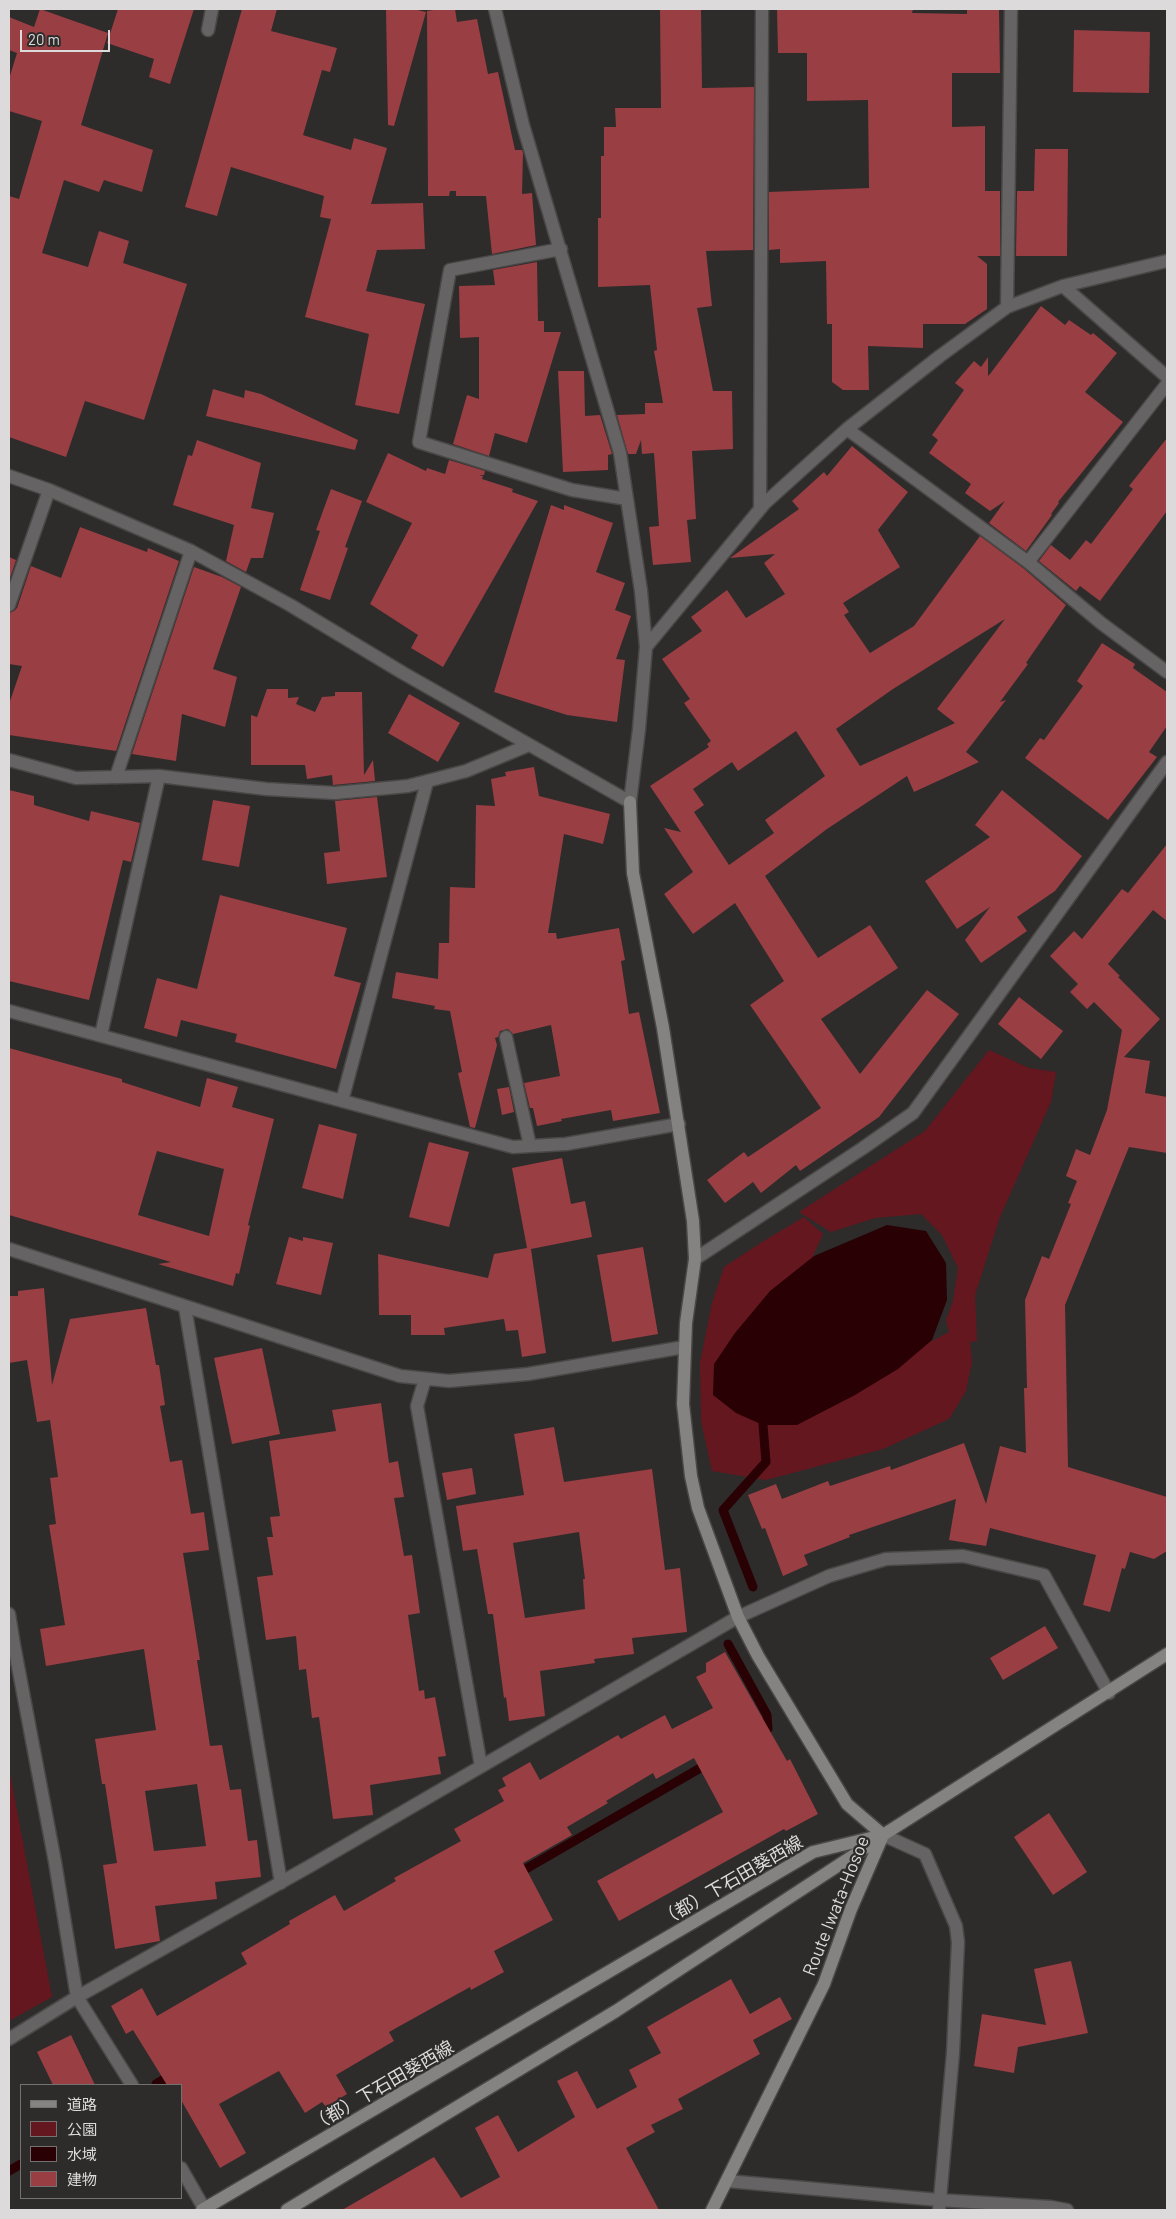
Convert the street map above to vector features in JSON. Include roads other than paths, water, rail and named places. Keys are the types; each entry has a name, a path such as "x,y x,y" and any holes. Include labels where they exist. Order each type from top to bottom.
{"street":[{"path":"208,30 212,9"},
{"path":"495,9 523,125 620,453 641,591 646,647 630,802 633,873 679,1124 693,1221 695,1259 684,1348 683,1404 698,1508 738,1617 758,1656 847,1804 883,1835 925,1854 956,1926 958,1942 954,2053 939,2205"},
{"path":"760,509 762,9"},
{"path":"1007,307 1011,9"},
{"path":"561,249 450,270 420,442 572,490 627,499"},
{"path":"646,647 760,509 847,429 940,356 1007,307 1063,286 1167,261"},
{"path":"1063,286 1167,377"},
{"path":"1028,562 1167,384"},
{"path":"847,429 1028,562 1098,620 1167,672"},
{"path":"9,476 49,490 190,551 290,605 630,802"},
{"path":"9,605 49,490"},
{"path":"116,778 190,551"},
{"path":"9,760 76,778 159,776 266,789 335,793 408,786 427,782 466,771 529,745"},
{"path":"695,1259 913,1113 1167,762"},
{"path":"101,1035 159,776"},
{"path":"342,1101 427,782"},
{"path":"9,1011 513,1147 566,1144 679,1124"},
{"path":"506,1037 530,1146"},
{"path":"9,1249 400,1376 449,1381 528,1374 684,1348"},
{"path":"185,1307 281,1883"},
{"path":"425,1378 417,1406 481,1766"},
{"path":"9,2039 77,1997 281,1883 738,1617 829,1576 886,1559 963,1556 1044,1575 1109,1693"},
{"path":"9,1614 11,1645 55,1862 77,1997 131,2084"},
{"name":"Route Iwata-Hosoe","path":"712,2210 824,1984 851,1909 883,1835 1109,1693 1167,1654"},
{"path":"286,2210 616,2012 883,1835"},
{"name":"（都）下石田葵西線","path":"203,2210 814,1852 883,1835"},
{"path":"182,2170 203,2210"},
{"path":"727,2181 939,2205 1050,2207 1067,2210"}],"water":[{"path":"887,1225 926,1231 946,1263 947,1300 932,1340 898,1369 855,1395 797,1425 763,1425 736,1413 713,1395 714,1364 735,1333 770,1291 814,1256"}],"waterway":[{"path":"753,1587 723,1510 766,1462 763,1425"},
{"path":"728,1644 767,1715 768,1729 760,1734"},
{"path":"517,1874 709,1763"},
{"path":"156,2084 173,2074"},
{"path":"9,2171 20,2165"}]}
